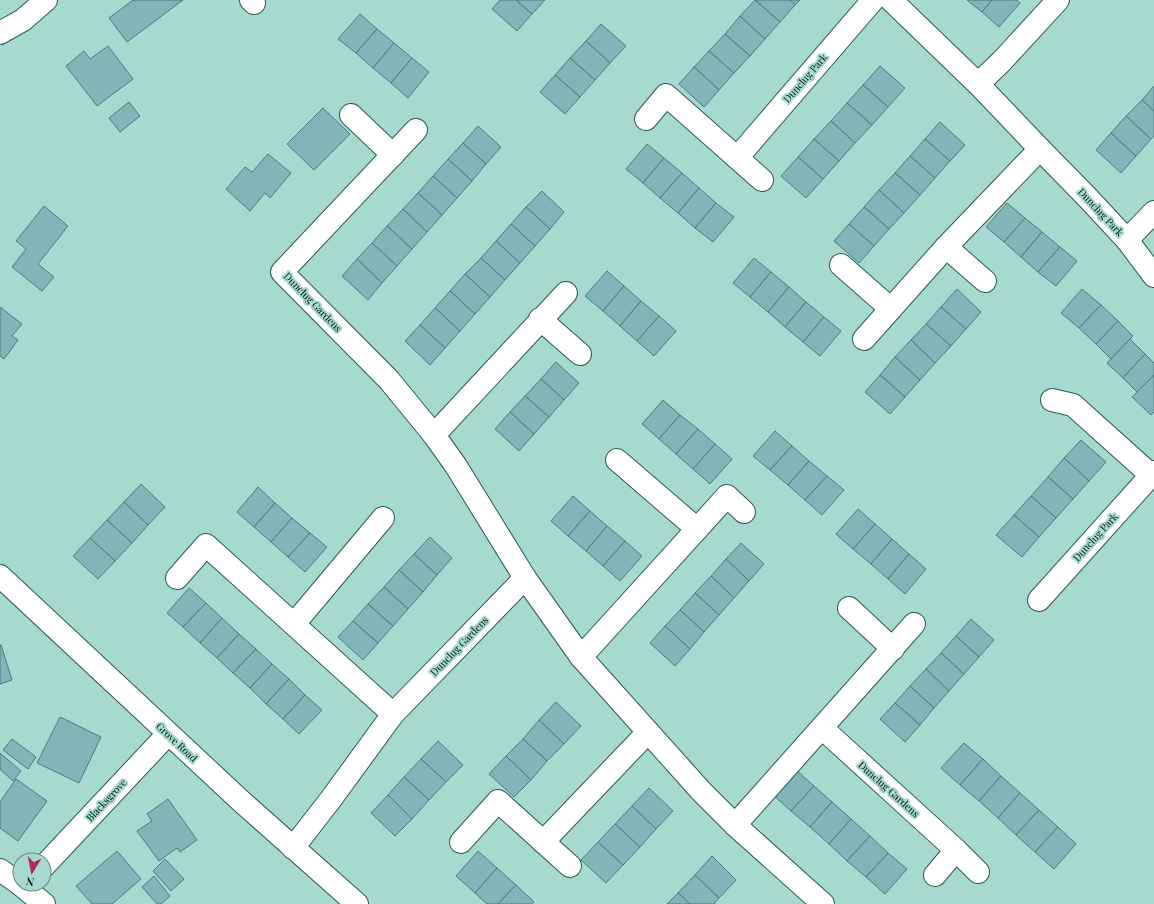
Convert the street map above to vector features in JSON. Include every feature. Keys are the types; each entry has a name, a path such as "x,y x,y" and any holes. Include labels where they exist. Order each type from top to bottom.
{"street":[{"path":"0,32 23,20 46,0"},
{"name":"Dunclug Park","path":"737,158 874,0"},
{"name":"Dunclug Park","path":"891,0 978,84 1088,197 1127,240 1154,276"},
{"path":"978,84 1002,61 1058,0"},
{"path":"646,119 666,95 762,180"},
{"path":"351,115 393,155"},
{"name":"Dunclug Gardens","path":"416,130 282,272 389,380 434,434 456,466 525,578 581,658 701,791 735,825 823,904"},
{"path":"864,339 946,247 1040,149"},
{"name":"Dunclug Park","path":"1127,240 1154,212"},
{"path":"946,247 986,280"},
{"path":"841,265 891,309"},
{"path":"434,434 540,319 566,293"},
{"path":"540,319 580,354"},
{"name":"Dunclug Park","path":"1038,600 1152,474 1073,405 1052,400"},
{"path":"617,460 697,529"},
{"path":"581,658 727,496 744,512"},
{"path":"294,624 383,518"},
{"path":"177,578 206,545 393,714"},
{"name":"Grove Road","path":"0,576 168,734 357,904"},
{"name":"Dunclug Gardens","path":"293,848 393,714 525,578"},
{"path":"849,608 893,649"},
{"path":"735,825 914,624"},
{"name":"Dunclug Gardens","path":"822,728 956,850 978,872"},
{"path":"543,842 648,732"},
{"name":"Blacksgrove","path":"52,857 168,734"},
{"path":"461,842 498,802 570,866"},
{"path":"935,875 956,850"},
{"path":"0,870 12,878"},
{"path":"31,892 44,904"}],"building":[{"path":"133,0 183,0 127,42 109,18"},
{"path":"500,0 516,0 532,14 517,31 492,9"},
{"path":"516,0 545,0 532,14"},
{"path":"755,0 790,0 795,5 780,22"},
{"path":"755,0 780,22 765,39 740,16"},
{"path":"790,0 800,0 795,5"},
{"path":"967,0 992,0 982,12"},
{"path":"992,0 1017,0 1020,3 999,27 982,12"},
{"path":"360,14 377,29 356,53 338,39"},
{"path":"740,16 765,39 750,56 725,34"},
{"path":"601,24 626,46 610,63 586,41"},
{"path":"377,29 394,43 373,68 356,53"},
{"path":"725,34 750,56 734,73 709,51"},
{"path":"586,41 610,63 595,80 570,58"},
{"path":"394,43 412,58 391,83 373,68"},
{"path":"108,46 133,79 97,106 66,66 84,51 90,59"},
{"path":"709,51 734,73 719,90 694,67"},
{"path":"412,58 429,72 408,98 391,83"},
{"path":"570,58 595,80 580,97 555,75"},
{"path":"880,66 905,88 888,107 863,85"},
{"path":"694,67 719,90 704,107 679,84"},
{"path":"555,75 580,97 565,114 540,92"},
{"path":"863,85 888,107 872,125 847,103"},
{"path":"1154,86 1154,111 1142,100"},
{"path":"1142,100 1154,111 1154,136 1151,139 1126,116"},
{"path":"129,102 140,116 120,132 109,118"},
{"path":"847,103 872,125 855,143 831,121"},
{"path":"323,108 350,134 314,170 287,144"},
{"path":"1126,116 1151,139 1136,156 1111,133"},
{"path":"831,121 855,143 839,161 814,139"},
{"path":"940,122 965,145 950,161 925,139"},
{"path":"478,126 501,147 486,164 463,143"},
{"path":"1111,133 1136,156 1121,173 1096,150"},
{"path":"814,139 839,161 823,179 798,157"},
{"path":"925,139 950,161 935,178 910,156"},
{"path":"463,143 486,164 472,181 448,159"},
{"path":"647,144 664,158 643,183 626,169"},
{"path":"268,154 291,173 270,198 265,193 250,211 226,189 245,167 252,172"},
{"path":"910,156 935,178 920,195 895,173"},
{"path":"798,157 823,179 806,198 781,176"},
{"path":"664,158 682,173 660,198 643,183"},
{"path":"448,159 472,181 457,198 433,176"},
{"path":"682,173 699,188 678,213 660,198"},
{"path":"895,173 920,195 904,213 879,190"},
{"path":"433,176 457,198 442,215 418,193"},
{"path":"699,188 716,203 695,228 678,213"},
{"path":"879,190 904,213 889,229 864,207"},
{"path":"542,191 564,212 550,229 526,207"},
{"path":"418,193 442,215 427,232 403,209"},
{"path":"716,203 734,217 713,242 695,228"},
{"path":"1007,203 1025,218 1004,242 986,227"},
{"path":"44,206 68,226 38,264 54,277 42,291 12,267 26,249 16,241"},
{"path":"526,207 550,229 535,246 511,224"},
{"path":"864,207 889,229 874,246 849,224"},
{"path":"403,209 427,232 412,249 387,226"},
{"path":"1025,218 1042,232 1021,257 1004,242"},
{"path":"511,224 535,246 520,263 496,241"},
{"path":"849,224 874,246 859,263 834,241"},
{"path":"387,226 412,249 397,266 372,243"},
{"path":"1042,232 1060,247 1038,272 1021,257"},
{"path":"496,241 520,263 505,280 481,258"},
{"path":"372,243 397,266 382,283 357,259"},
{"path":"1060,247 1077,261 1056,286 1038,272"},
{"path":"481,258 505,280 490,297 465,274"},
{"path":"754,258 771,272 750,297 733,283"},
{"path":"357,259 382,283 368,300 342,276"},
{"path":"607,271 624,286 603,311 585,296"},
{"path":"771,272 789,287 768,312 750,297"},
{"path":"465,274 490,297 475,314 450,291"},
{"path":"624,286 641,301 620,326 603,311"},
{"path":"789,287 806,302 785,327 768,312"},
{"path":"957,289 981,312 966,329 941,307"},
{"path":"1082,289 1101,305 1079,328 1061,313"},
{"path":"450,291 475,314 460,331 435,308"},
{"path":"641,301 659,316 637,341 620,326"},
{"path":"806,302 824,317 803,342 785,327"},
{"path":"1101,305 1118,321 1096,344 1079,328"},
{"path":"0,307 22,324 12,336 18,340 4,359 0,356"},
{"path":"941,307 966,329 951,346 926,324"},
{"path":"435,308 460,331 445,348 420,325"},
{"path":"659,316 676,331 654,356 637,341"},
{"path":"824,317 841,331 820,356 803,342"},
{"path":"1118,321 1133,336 1111,359 1096,344"},
{"path":"926,324 951,346 935,363 911,340"},
{"path":"420,325 445,348 430,365 405,341"},
{"path":"1130,339 1145,354 1123,378 1107,363"},
{"path":"911,340 935,363 920,380 895,357"},
{"path":"1145,354 1154,363 1154,375 1137,392 1123,378"},
{"path":"895,357 920,380 905,397 880,375"},
{"path":"556,362 579,383 564,400 541,379"},
{"path":"880,375 905,397 890,414 865,392"},
{"path":"1154,375 1154,412 1151,415 1132,397"},
{"path":"541,379 564,400 549,417 525,396"},
{"path":"525,396 549,417 534,434 510,412"},
{"path":"663,400 680,415 659,439 642,424"},
{"path":"510,412 534,434 519,451 495,429"},
{"path":"680,415 698,429 676,454 659,439"},
{"path":"698,429 715,444 693,469 676,454"},
{"path":"775,431 792,446 770,470 753,456"},
{"path":"1081,440 1106,462 1089,481 1064,458"},
{"path":"715,444 732,459 710,484 693,469"},
{"path":"792,446 809,461 788,485 770,470"},
{"path":"1064,458 1089,481 1073,499 1048,477"},
{"path":"809,461 827,476 805,500 788,485"},
{"path":"827,476 844,490 822,515 805,500"},
{"path":"1048,477 1073,499 1056,518 1031,496"},
{"path":"141,484 165,507 148,525 124,502"},
{"path":"258,487 275,503 254,527 237,512"},
{"path":"573,496 590,511 568,536 551,521"},
{"path":"1031,496 1056,518 1039,537 1014,515"},
{"path":"124,502 148,525 132,543 107,520"},
{"path":"275,503 292,518 271,542 254,527"},
{"path":"858,509 875,524 853,549 836,534"},
{"path":"590,511 607,526 586,551 568,536"},
{"path":"1014,515 1039,537 1022,557 996,535"},
{"path":"292,518 310,533 288,557 271,542"},
{"path":"107,520 132,543 115,561 90,538"},
{"path":"875,524 892,539 871,564 853,549"},
{"path":"607,526 625,541 603,566 586,551"},
{"path":"310,533 327,547 305,572 288,557"},
{"path":"430,537 452,558 437,575 414,554"},
{"path":"90,538 115,561 98,579 73,556"},
{"path":"892,539 909,554 888,579 871,564"},
{"path":"625,541 642,556 620,581 603,566"},
{"path":"741,543 764,564 749,581 726,559"},
{"path":"414,554 437,575 423,592 399,570"},
{"path":"909,554 926,569 905,594 888,579"},
{"path":"726,559 749,581 734,598 711,576"},
{"path":"399,570 423,592 408,609 384,587"},
{"path":"711,576 734,598 719,615 695,593"},
{"path":"384,587 408,609 393,626 368,604"},
{"path":"189,588 206,603 183,627 167,613"},
{"path":"695,593 719,615 704,632 680,610"},
{"path":"206,603 222,618 200,643 183,627"},
{"path":"368,604 393,626 378,643 353,621"},
{"path":"680,610 704,632 690,649 665,626"},
{"path":"222,618 239,634 217,658 200,643"},
{"path":"971,619 994,640 979,657 956,636"},
{"path":"353,621 378,643 363,660 338,637"},
{"path":"665,626 690,649 675,666 650,643"},
{"path":"239,634 256,649 233,673 217,658"},
{"path":"956,636 979,657 964,674 941,653"},
{"path":"0,645 12,680 0,684"},
{"path":"256,649 272,664 250,688 233,673"},
{"path":"941,653 964,674 949,691 926,669"},
{"path":"272,664 289,679 266,704 250,688"},
{"path":"926,669 949,691 934,708 910,686"},
{"path":"289,679 305,695 283,719 266,704"},
{"path":"910,686 934,708 920,725 895,703"},
{"path":"305,695 322,710 299,734 283,719"},
{"path":"556,702 581,726 564,744 539,720"},
{"path":"895,703 920,725 905,742 880,719"},
{"path":"60,717 101,737 79,783 37,763"},
{"path":"539,720 564,744 547,761 523,739"},
{"path":"12,739 36,757 28,769 3,750"},
{"path":"523,739 547,761 531,780 506,756"},
{"path":"438,741 463,765 446,782 421,759"},
{"path":"964,743 983,759 960,785 941,768"},
{"path":"0,753 21,771 13,781 0,769"},
{"path":"506,756 531,780 514,797 489,774"},
{"path":"421,759 446,782 429,800 404,777"},
{"path":"983,759 1001,776 979,801 960,785"},
{"path":"795,769 814,786 791,811 772,794"},
{"path":"1001,776 1020,793 998,818 979,801"},
{"path":"404,777 429,800 412,819 388,795"},
{"path":"16,779 47,801 18,841 0,828 0,802"},
{"path":"814,786 832,802 810,827 791,811"},
{"path":"649,788 673,811 656,829 632,806"},
{"path":"1020,793 1039,810 1016,835 998,818"},
{"path":"388,795 412,819 395,836 371,813"},
{"path":"168,799 197,840 180,852 177,848 159,861 137,831 152,821 147,814"},
{"path":"832,802 851,819 829,844 810,827"},
{"path":"632,806 656,829 640,847 615,824"},
{"path":"1039,810 1058,827 1035,852 1016,835"},
{"path":"851,819 870,836 847,861 829,844"},
{"path":"615,824 640,847 623,865 598,842"},
{"path":"1058,827 1076,844 1054,869 1035,852"},
{"path":"870,836 888,853 866,877 847,861"},
{"path":"598,842 623,865 606,883 581,860"},
{"path":"117,851 141,879 112,904 92,904 76,886"},
{"path":"478,851 497,868 475,893 456,876"},
{"path":"888,853 907,869 885,894 866,877"},
{"path":"712,856 736,880 719,898 695,875"},
{"path":"165,859 184,879 171,891 153,871"},
{"path":"497,868 516,885 498,904 487,904 475,893"},
{"path":"695,875 719,898 714,904 690,904 678,893"},
{"path":"154,876 170,896 161,904 157,904 142,887"},
{"path":"516,885 534,902 532,904 498,904"},
{"path":"678,893 690,904 667,904"}]}
